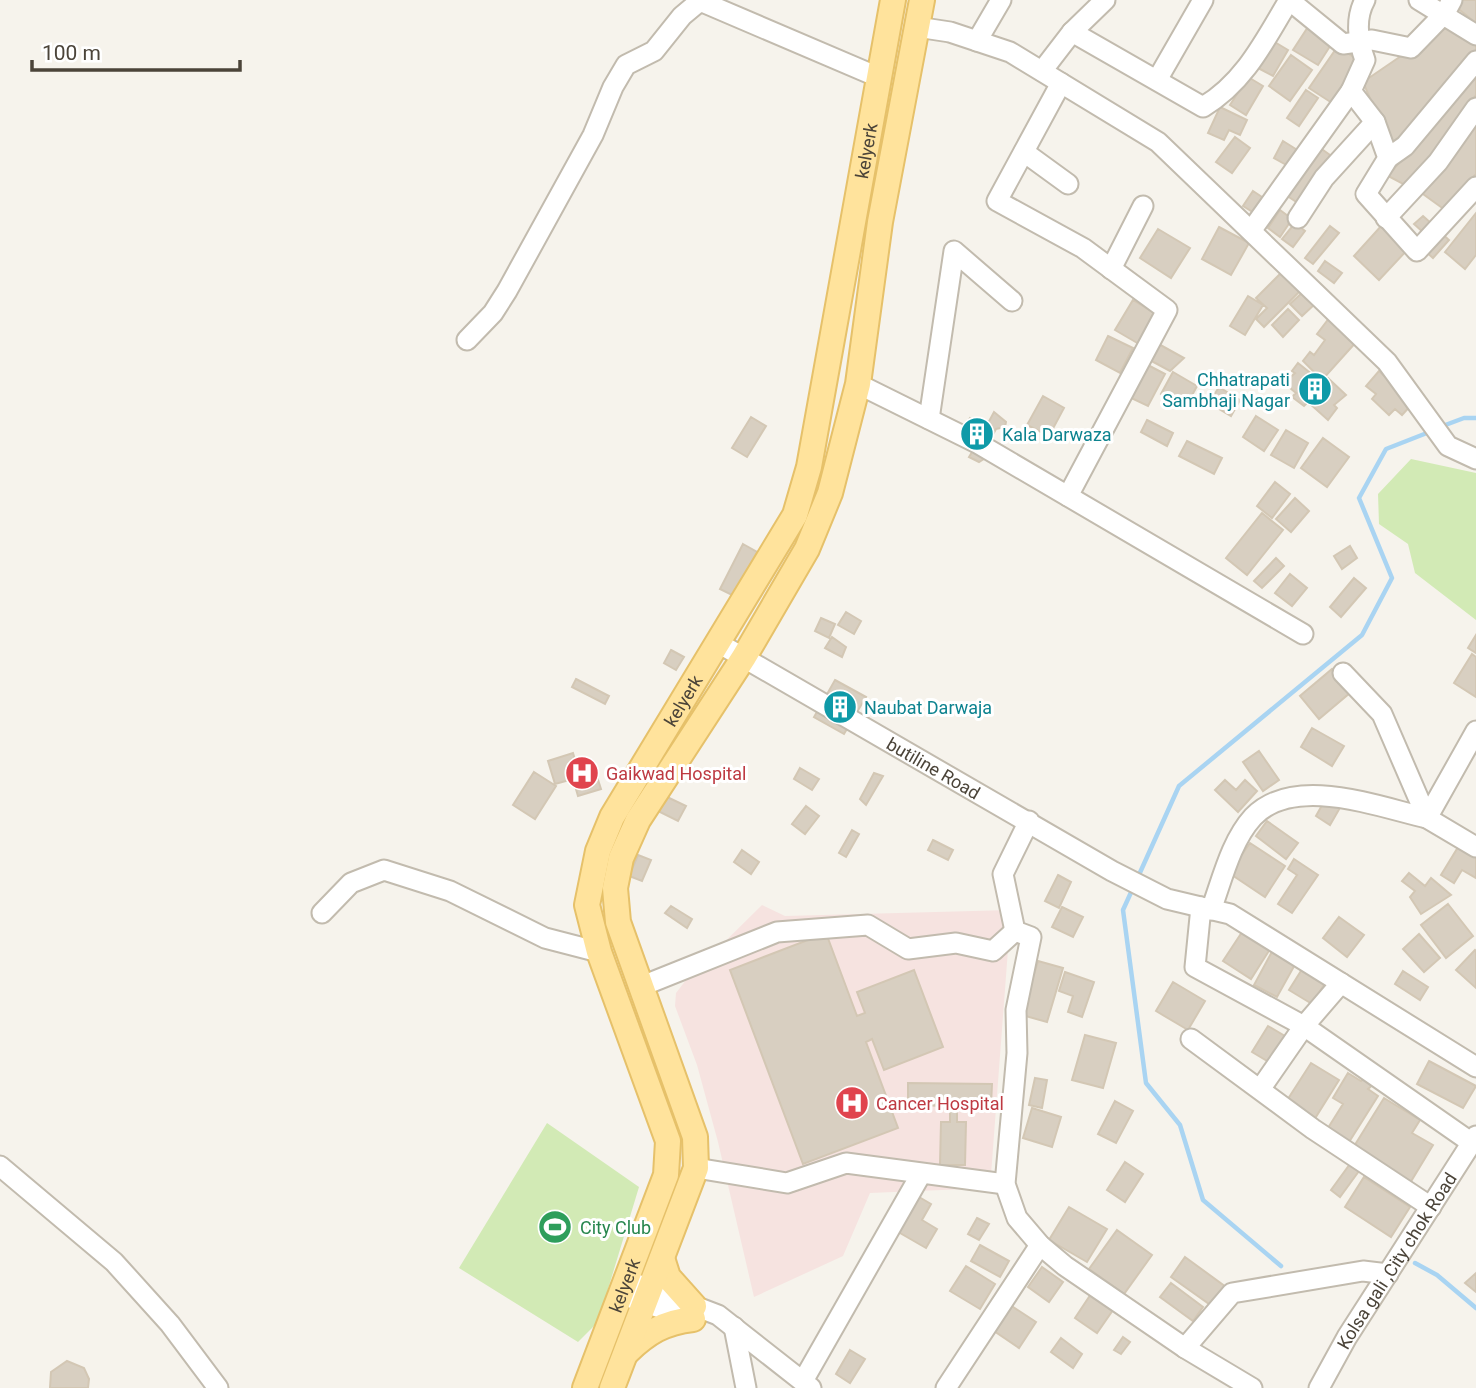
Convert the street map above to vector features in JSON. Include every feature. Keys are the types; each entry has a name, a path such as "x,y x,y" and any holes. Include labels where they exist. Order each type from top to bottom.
{"main road":[{"name":"kelyerk","path":"585,1388 666,1175 668,1141 599,952 587,905 598,851 611,817 720,643 795,515 809,467 893,0"},
{"path":"612,1388 696,1168 695,1136 618,922 615,888 621,858 638,820 744,657 807,549 830,493 858,384 880,222 922,0"},
{"path":"625,1354 654,1329 693,1312 668,1277 662,1258"}],"street":[{"path":"977,41 1001,0"},
{"path":"1042,71 1073,32 1105,0"},
{"path":"1157,80 1203,0"},
{"path":"1073,32 1203,107 1222,96 1242,76 1289,0 1343,44 1372,40 1411,48 1448,7"},
{"path":"1251,231 1351,91 1365,60 1358,43 1361,9 1366,0"},
{"path":"1419,0 1448,7 1476,35"},
{"path":"467,340 493,313 507,291 593,135 613,87 626,65 654,51 682,16 700,1 878,77"},
{"path":"917,27 950,32 1010,52 1158,142 1387,362 1448,446 1476,459"},
{"path":"1476,61 1405,146 1388,158 1366,194 1417,251 1476,187"},
{"path":"1061,83 997,201 1083,248 1167,310 1068,496"},
{"path":"1351,91 1375,122 1388,158"},
{"path":"1386,218 1438,162 1476,108"},
{"path":"1298,219 1324,178 1375,122"},
{"path":"1024,152 1068,184"},
{"path":"1111,269 1143,206"},
{"path":"929,419 954,251 1012,301"},
{"path":"858,384 979,444 1303,634"},
{"name":"butiline Road","path":"720,643 1112,870 1167,899 1230,914 1476,1067"},
{"path":"1343,674 1382,714 1427,818"},
{"path":"1427,818 1476,732"},
{"path":"1475,1138 1304,1027 1195,967 1206,909 1235,846 1253,817 1277,800 1324,794 1427,818 1476,847"},
{"path":"1015,931 1003,874 1029,821"},
{"path":"322,913 351,883 384,870 450,891 545,938 599,952"},
{"path":"642,986 777,932 868,925 908,949 956,943 993,951 1015,931"},
{"path":"1015,931 1031,937 1016,1010 1017,1053 1005,1184 1017,1217 1040,1245 1185,1348 1252,1388"},
{"path":"1261,1088 1304,1027 1341,983"},
{"path":"1191,1039 1261,1088 1313,1129 1431,1207"},
{"name":"Kolsa gali ,City chok Road","path":"1319,1388 1475,1138"},
{"path":"696,1168 787,1184 846,1163 1005,1184"},
{"path":"0,1166 114,1262 170,1324 218,1388"},
{"path":"624,1286 647,1297 693,1312 718,1315 807,1385 921,1174"},
{"path":"946,1388 1040,1245"},
{"path":"1185,1348 1232,1293 1363,1271 1388,1274"},
{"path":"734,1326 746,1388"}],"shaded area":[{"name":"Cancer Hospital","path":"762,905 785,916 1011,910 990,1188 870,1193 843,1256 754,1297 718,1142 697,1065 675,1006 676,993 686,980"}],"green space":[{"path":"1411,459 1476,473 1476,620 1415,573 1408,544 1379,524 1378,494"},
{"name":"City Club","path":"547,1123 639,1187 598,1322 578,1342 459,1268"}],"building":[{"path":"1460,0 1476,0 1476,23 1456,7"},
{"path":"1445,26 1476,45 1476,51 1391,147 1363,82"},
{"path":"1308,27 1332,43 1318,65 1293,50"},
{"path":"1273,41 1288,50 1273,76 1258,68"},
{"path":"1338,46 1360,62 1332,103 1309,88"},
{"path":"1291,55 1312,70 1290,101 1269,86"},
{"path":"1476,70 1476,95 1407,186 1388,176"},
{"path":"1248,77 1263,86 1246,115 1230,105"},
{"path":"1306,90 1318,98 1299,126 1287,118"},
{"path":"1220,107 1247,120 1240,135 1229,130 1224,140 1208,133"},
{"path":"1476,119 1476,174 1445,210 1423,194"},
{"path":"1235,137 1250,148 1232,173 1216,162"},
{"path":"1283,141 1299,151 1290,167 1274,158"},
{"path":"1316,145 1330,155 1298,203 1283,193"},
{"path":"1253,191 1265,199 1256,214 1243,206"},
{"path":"1280,210 1292,219 1280,237 1268,228"},
{"path":"1476,213 1476,255 1465,269 1445,252"},
{"path":"1423,216 1432,224 1424,233 1414,224"},
{"path":"1295,223 1305,231 1293,247 1282,239"},
{"path":"1383,224 1409,248 1379,280 1354,256"},
{"path":"1330,226 1339,233 1313,264 1305,258"},
{"path":"1219,227 1249,243 1231,275 1202,259"},
{"path":"1158,229 1190,248 1171,278 1140,258"},
{"path":"1439,231 1449,240 1433,258 1423,249"},
{"path":"1325,261 1342,273 1334,283 1318,271"},
{"path":"1281,273 1300,291 1264,327 1256,319 1267,308 1256,298"},
{"path":"1304,291 1315,304 1302,316 1290,304"},
{"path":"1248,296 1263,305 1245,335 1230,326"},
{"path":"1133,300 1156,314 1139,344 1115,330"},
{"path":"1288,309 1299,320 1283,337 1272,325"},
{"path":"1330,317 1357,341 1322,380 1303,361 1310,352 1314,355 1325,340 1317,334"},
{"path":"1108,336 1133,348 1120,373 1096,360"},
{"path":"1155,342 1184,358 1170,371 1146,358"},
{"path":"1144,363 1165,374 1148,406 1127,396"},
{"name":"Chhatrapati Sambhaji Nagar","path":"1298,363 1324,384 1328,378 1346,395 1334,405 1337,408 1328,420 1308,402 1304,406 1292,397 1296,393 1284,383 1295,373 1292,371"},
{"path":"1379,371 1413,403 1402,415 1395,409 1389,415 1372,399 1376,394 1366,386"},
{"path":"1173,372 1197,386 1185,408 1161,394"},
{"path":"1219,387 1240,400 1231,416 1209,403"},
{"path":"1043,396 1064,408 1049,436 1027,425"},
{"name":"Kala Darwaza","path":"994,412 1006,422 1005,427 996,429 984,451 987,457 979,462 969,457 975,447 959,438 970,418 986,427"},
{"path":"1256,416 1278,430 1264,451 1243,437"},
{"path":"751,417 766,426 747,457 732,448"},
{"path":"1147,420 1173,433 1167,446 1141,432"},
{"path":"1286,430 1308,443 1294,468 1271,455"},
{"path":"1323,438 1349,457 1327,487 1301,468"},
{"path":"1187,441 1222,458 1214,474 1179,456"},
{"path":"1275,482 1290,494 1272,518 1257,506"},
{"path":"1295,498 1309,511 1291,532 1276,519"},
{"path":"1262,513 1283,530 1247,575 1226,558"},
{"path":"743,544 757,552 734,596 720,589"},
{"path":"1350,546 1357,558 1342,569 1334,556"},
{"path":"1276,558 1284,566 1262,588 1254,581"},
{"path":"1290,574 1307,588 1292,606 1275,593"},
{"path":"1354,578 1366,588 1341,617 1330,607"},
{"path":"846,612 861,621 854,634 838,625"},
{"path":"821,618 835,624 829,638 815,631"},
{"path":"1476,635 1476,653 1468,648"},
{"path":"832,637 846,647 842,657 825,648"},
{"path":"671,650 684,657 676,670 664,663"},
{"path":"1472,654 1476,657 1476,697 1454,683"},
{"path":"1332,669 1351,692 1319,719 1300,696"},
{"path":"576,679 609,696 605,704 572,687"},
{"name":"Naubat Darwaja","path":"835,680 866,697 844,734 814,717"},
{"path":"1312,728 1344,746 1332,766 1301,747"},
{"path":"1259,751 1279,780 1263,791 1243,762"},
{"path":"573,753 577,766 592,761 601,789 578,796 573,779 555,784 548,761"},
{"path":"800,768 819,779 812,790 794,779"},
{"path":"534,772 556,786 535,819 513,805"},
{"path":"874,773 883,776 866,805 860,799"},
{"path":"1225,780 1236,790 1245,780 1257,791 1238,812 1215,790"},
{"path":"665,796 686,806 678,821 658,811"},
{"path":"1326,798 1341,806 1330,825 1316,816"},
{"path":"806,806 819,816 805,834 792,824"},
{"path":"1267,821 1298,843 1286,859 1256,836"},
{"path":"852,830 859,834 846,857 839,853"},
{"path":"933,840 953,850 948,860 928,850"},
{"path":"1250,843 1285,866 1265,897 1229,873"},
{"path":"1460,844 1476,854 1476,878 1462,870 1454,883 1441,875"},
{"path":"742,850 759,862 751,874 734,862"},
{"path":"638,855 651,860 642,881 629,876"},
{"path":"1294,859 1318,875 1292,913 1278,904 1297,875 1288,869"},
{"path":"1409,873 1425,886 1431,878 1451,895 1421,914 1410,897 1415,891 1402,881"},
{"path":"1058,875 1071,882 1059,908 1045,901"},
{"path":"1448,904 1473,936 1446,958 1421,925"},
{"path":"671,906 692,919 687,928 665,913"},
{"path":"1062,907 1083,917 1073,937 1052,927"},
{"path":"1339,917 1364,935 1347,957 1323,938"},
{"path":"1244,929 1272,946 1251,979 1223,961"},
{"name":"Cancer Hospital","path":"826,933 857,1016 865,1013 857,992 914,970 943,1047 884,1070 872,1039 866,1042 898,1128 803,1164 730,970"},
{"path":"1419,934 1440,958 1424,972 1403,949"},
{"path":"1274,948 1297,961 1277,997 1254,985"},
{"path":"1476,951 1476,988 1456,970"},
{"path":"1038,961 1063,968 1047,1022 1022,1015"},
{"path":"1304,966 1327,980 1312,1004 1289,990"},
{"path":"1403,971 1428,987 1420,1000 1395,984"},
{"path":"1065,972 1094,982 1082,1017 1068,1012 1073,996 1059,991"},
{"path":"1173,982 1205,1001 1188,1030 1156,1011"},
{"path":"1268,1026 1290,1039 1274,1065 1252,1052"},
{"path":"1085,1035 1116,1043 1103,1088 1072,1080"},
{"path":"1429,1061 1476,1086 1463,1108 1417,1084"},
{"path":"1311,1063 1339,1080 1314,1120 1286,1102"},
{"path":"1348,1073 1361,1081 1368,1075 1375,1083 1368,1089 1378,1096 1349,1142 1328,1128 1343,1104 1333,1098"},
{"path":"1035,1078 1047,1080 1042,1108 1029,1105"},
{"path":"908,1083 992,1084 991,1105 957,1105 957,1122 966,1122 965,1165 940,1165 941,1122 950,1122 950,1106 908,1105"},
{"path":"1384,1098 1420,1120 1412,1133 1433,1145 1410,1183 1353,1148"},
{"path":"1115,1101 1133,1111 1116,1143 1098,1134"},
{"path":"1032,1108 1061,1117 1052,1147 1023,1138"},
{"path":"1125,1162 1143,1174 1125,1202 1107,1190"},
{"path":"1350,1164 1359,1171 1340,1197 1331,1190"},
{"path":"1364,1177 1410,1207 1391,1237 1345,1207"},
{"path":"914,1194 931,1204 922,1220 937,1229 926,1248 893,1229"},
{"path":"1069,1207 1107,1229 1087,1262 1049,1240"},
{"path":"977,1218 989,1224 979,1240 968,1234"},
{"path":"1117,1230 1152,1255 1124,1294 1089,1269"},
{"path":"980,1245 1009,1261 1000,1277 971,1261"},
{"path":"1185,1257 1226,1287 1212,1306 1171,1277"},
{"path":"966,1266 995,1284 980,1309 950,1291"},
{"path":"1042,1267 1063,1282 1049,1302 1028,1287"},
{"path":"1476,1273 1476,1292 1465,1283"},
{"path":"1171,1283 1203,1307 1193,1321 1160,1297"},
{"path":"1091,1294 1113,1310 1097,1333 1075,1318"},
{"path":"1007,1303 1036,1322 1019,1348 991,1329"},
{"path":"1123,1337 1130,1342 1121,1354 1114,1350"},
{"path":"1061,1338 1082,1354 1073,1368 1051,1352"},
{"path":"850,1350 865,1359 850,1383 836,1374"},
{"path":"67,1361 84,1368 89,1379 88,1388 50,1388 51,1372"}],"waterway":[{"path":"1440,427 1464,418 1476,418"},
{"path":"1138,877 1179,786 1362,635 1392,578 1359,498 1386,449 1432,431"},
{"path":"1133,888 1123,910 1146,1083 1180,1125 1203,1200 1281,1266"},
{"path":"1415,1263 1437,1275 1476,1308"}],"place":[{"name":"Chhatrapati Sambhaji Nagar","path":"1315,389"},
{"name":"Kala Darwaza","path":"977,434"},
{"name":"Naubat Darwaja","path":"840,707"},
{"name":"Gaikwad Hospital","path":"582,773"},
{"name":"Cancer Hospital","path":"852,1103"},
{"name":"City Club","path":"555,1227"}]}
